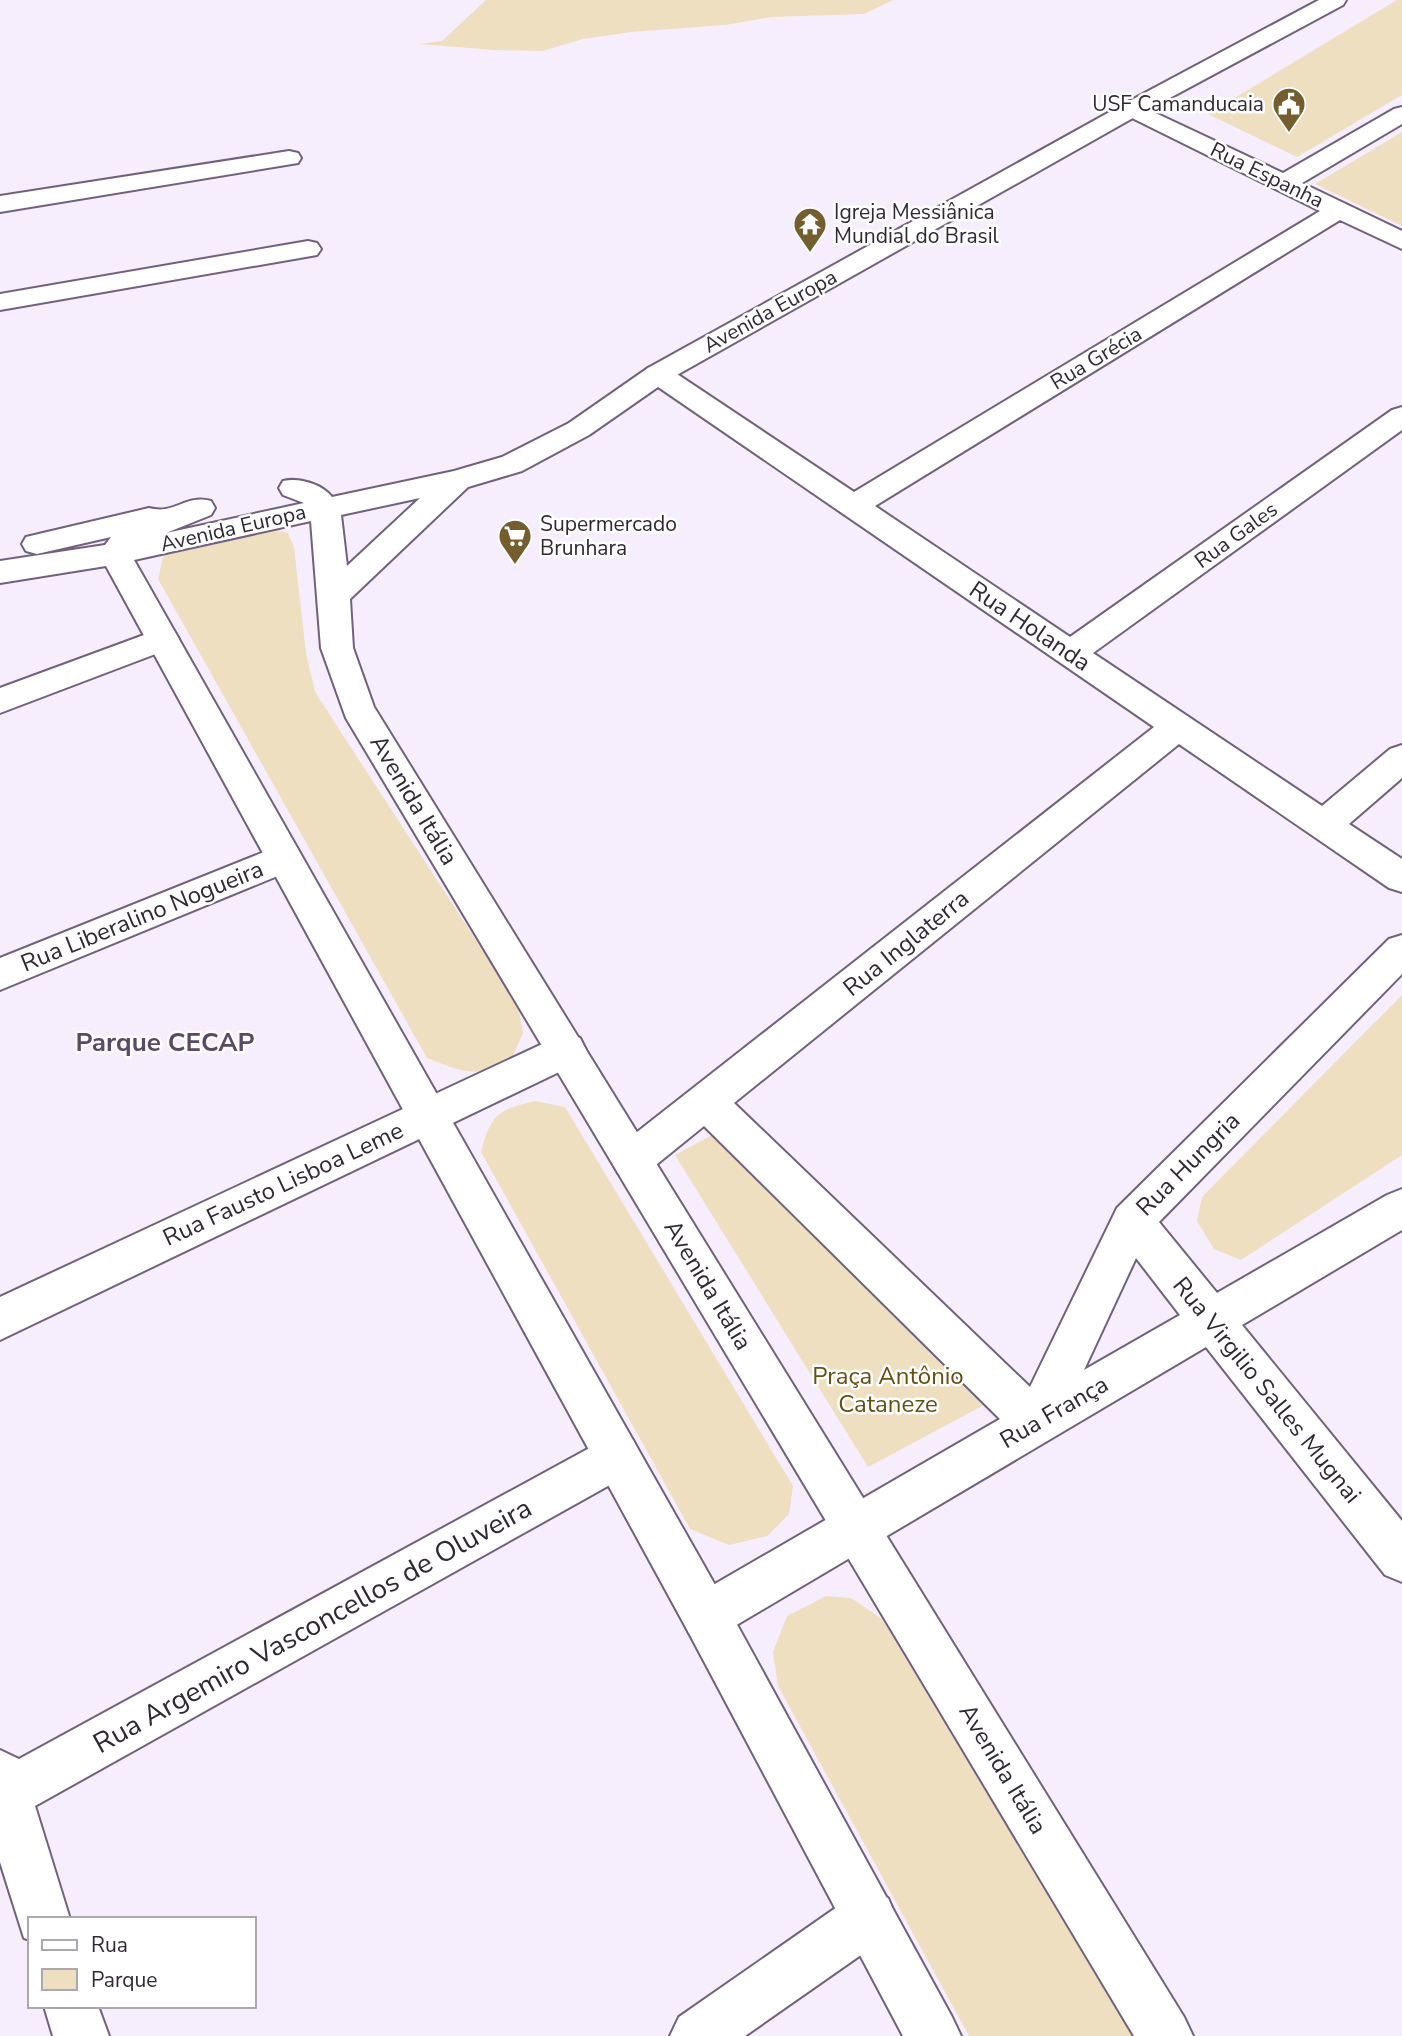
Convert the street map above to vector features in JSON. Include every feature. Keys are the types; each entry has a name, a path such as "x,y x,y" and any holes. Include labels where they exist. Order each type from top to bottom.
{"street":[{"name":"Avenida Europa","path":"0,554 99,528 200,508 457,480 512,464 579,429 658,374 1132,109 1335,0"},
{"name":"Rua Espanha","path":"1132,109 1402,241"},
{"path":"1284,183 1402,114"},
{"path":"0,204 289,158"},
{"name":"Rua Grécia","path":"853,506 1339,211"},
{"path":"0,302 308,249"},
{"name":"Rua Holanda","path":"658,374 1402,878"},
{"name":"Rua Gales","path":"1070,653 1402,416"},
{"name":"Avenida Europa","path":"0,572 115,554 309,498 579,429"},
{"path":"334,596 457,480"},
{"name":"Avenida Itália","path":"309,498 330,539 337,648 358,709 1165,2036"},
{"path":"200,508 128,536 115,554 706,1616 933,2036"},
{"path":"0,701 163,639"},
{"name":"Rua Inglaterra","path":"632,1160 1178,726"},
{"path":"1324,825 1402,758"},
{"name":"Rua Liberalino Nogueira","path":"0,974 284,858"},
{"name":"Rua Hungria","path":"1036,1423 1132,1221 1402,950"},
{"name":"Rua Fausto Lisboa Leme","path":"0,1319 566,1050"},
{"path":"706,1102 1036,1423"},
{"name":"Rua França","path":"706,1616 1402,1209"},
{"name":"Rua Virgilio Salles Mugnai","path":"1132,1221 1402,1558"},
{"name":"Rua Argemiro Vasconcellos de Oluveira","path":"3,1785 617,1456"},
{"path":"3,1785 42,1917"},
{"path":"698,2036 869,1917"},
{"path":"53,2036 56,2008"},
{"path":"72,2008 80,2036"}],"green space":[{"path":"486,0 893,0 864,14 772,17 725,25 631,32 583,39 542,51 419,44 442,41"},
{"path":"1397,0 1402,0 1402,95 1297,157 1208,114"},
{"path":"1402,132 1402,226 1315,184"},
{"path":"266,528 288,533 294,547 306,653 315,692 518,1005 523,1033 511,1060 498,1066 469,1071 427,1058 158,579 164,553"},
{"path":"1402,995 1402,1155 1241,1260 1214,1249 1197,1221 1202,1197"},
{"path":"535,1101 565,1107 793,1486 789,1514 767,1536 729,1545 690,1529 481,1152 488,1129 498,1116 512,1107"},
{"name":"Praça Antônio Cataneze","path":"718,1132 984,1405 868,1467 675,1155"},
{"path":"826,1596 851,1598 882,1619 1132,2036 969,2036 778,1686 773,1652 787,1616"}],"place":[{"name":"USF Camanducaia","path":"1289,134"},
{"name":"Igreja Messiânica Mundial do Brasil","path":"810,254"},
{"name":"Supermercado Brunhara","path":"515,566"}],"district":[{"name":"Parque CECAP","path":"165,1042"}]}
